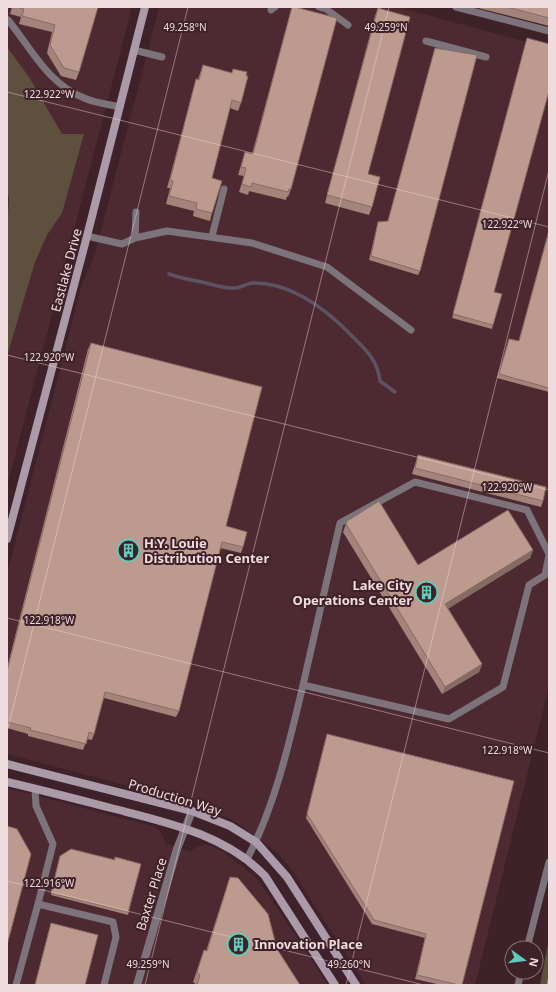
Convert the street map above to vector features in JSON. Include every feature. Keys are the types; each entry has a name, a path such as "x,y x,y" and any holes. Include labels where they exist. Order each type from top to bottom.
{"street":[{"name":"Eastlake Drive","path":"7,539 87,236 145,7"},
{"name":"Production Way","path":"7,764 192,811 230,826 256,842 288,877 356,985"},
{"name":"Production Way","path":"7,782 186,827 247,859 265,876 335,985"},
{"name":"Baxter Place","path":"137,985 177,849 192,811"}],"lane":[{"path":"319,7 326,9 348,25"},
{"path":"456,7 549,31"},
{"path":"8,20 50,75 64,88 84,99 120,107"},
{"path":"426,41 486,56"},
{"path":"134,50 162,57"},
{"path":"212,236 224,189"},
{"path":"136,212 136,238"},
{"path":"87,236 122,244 136,238 168,231 212,236 252,243 327,267 411,330"},
{"path":"247,859 259,835 292,732 340,523 415,482 527,510 549,555 545,574 529,585 503,687 449,719 303,685"},
{"path":"16,985 53,844 36,806 35,789"},
{"path":"529,940 549,862"},
{"path":"38,904 113,922 116,937 104,985"}],"shaded area":[{"path":"7,7 132,7 7,487"},
{"path":"159,7 398,7 549,48 549,686 475,985 366,985 289,866 275,851 235,821 186,801 7,754 7,574 82,284 95,254"},
{"path":"7,47 29,77 62,134 84,134 62,213 47,235 35,262 7,356 7,232 9,198 7,192"},
{"path":"7,788 153,826 160,831 166,843 190,852 197,846 206,844 224,852 254,876 266,891 328,985 7,985"},
{"path":"549,939 549,985 540,985 541,980 544,980 544,965"}],"building":[{"path":"17,7 98,7 79,72 64,68 50,45 55,25 22,16 24,9"},
{"path":"292,7 337,18 291,189 289,189 288,192 252,183 251,187 242,184 246,168 241,167 245,152 253,154"},
{"path":"507,7 549,7 549,18"},
{"path":"378,8 410,17 368,174 380,177 372,207 327,195"},
{"path":"527,38 549,44 549,91 494,292 502,294 493,325 453,314"},
{"path":"435,48 477,55 420,271 371,256 378,222 388,221"},
{"path":"203,65 232,73 233,69 247,72 246,76 248,76 241,103 232,100 212,178 222,181 212,213 196,209 197,203 169,196 173,181 170,180 196,79 199,80"},
{"path":"549,231 549,388 499,374 509,339 519,341"},
{"name":"H.Y. Louie Distribution Center","path":"91,343 262,387 226,526 247,532 243,547 222,542 179,711 105,692 94,734 89,732 86,744 30,730 31,728 7,722 7,671"},
{"path":"418,455 546,487 543,501 415,468"},
{"name":"Lake City Operations Center","path":"379,501 418,565 508,510 533,550 445,604 482,664 445,687 346,524 347,521"},
{"path":"327,734 514,781 462,985 417,975 426,934 374,920 307,814"},
{"path":"7,826 17,829 31,854 7,945"},
{"path":"71,849 115,860 115,857 141,864 128,912 51,893 60,856"},
{"name":"Innovation Place","path":"230,877 238,878 268,914 277,949 300,985 197,985 200,975 197,972 204,950 207,951"},
{"path":"51,923 98,935 85,985 35,985"}],"waterway":[{"path":"169,274 224,287 237,288 252,283 267,284 294,292 319,307 342,326 370,356 377,368 380,381 395,392"}],"place":[{"name":"H.Y. Louie Distribution Center","path":"128,550"},
{"name":"Lake City Operations Center","path":"427,592"},
{"name":"Innovation Place","path":"239,944"}]}
